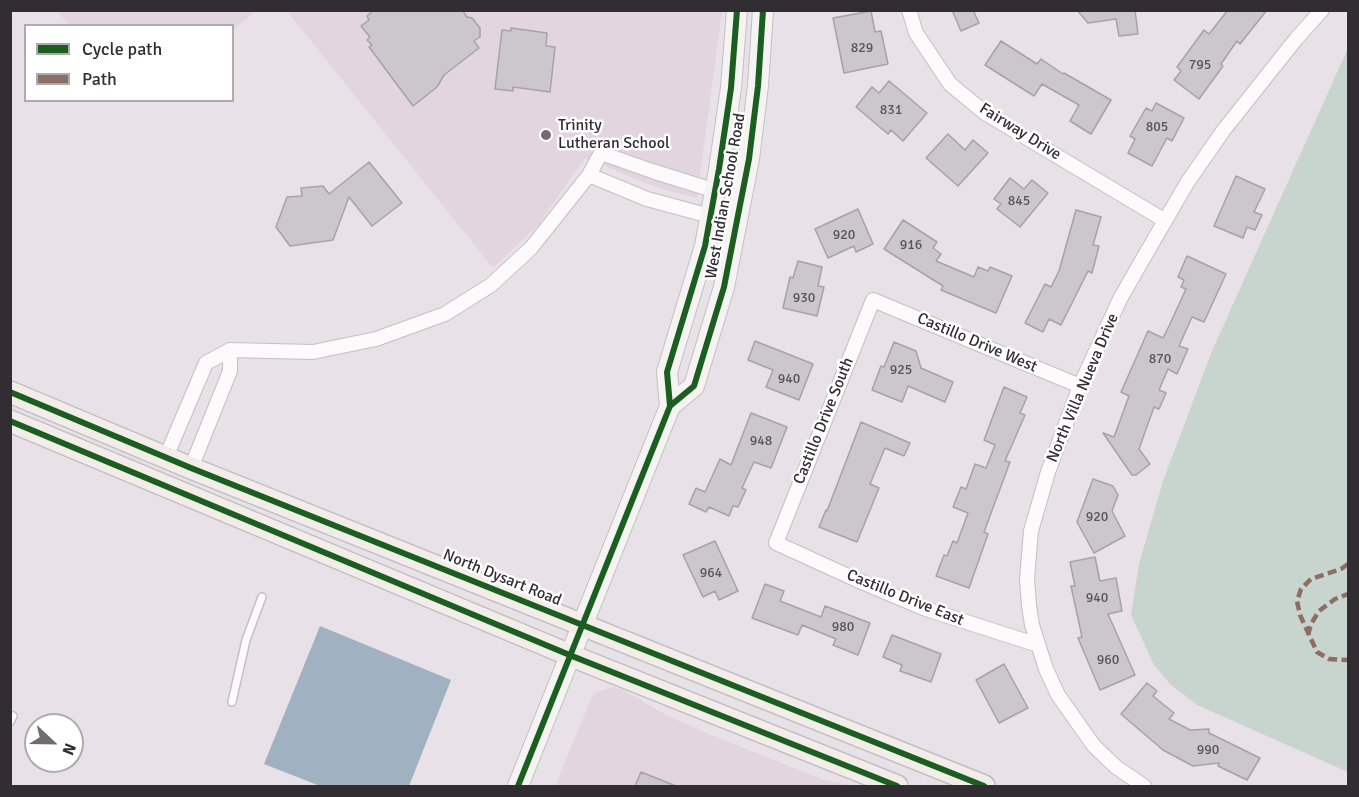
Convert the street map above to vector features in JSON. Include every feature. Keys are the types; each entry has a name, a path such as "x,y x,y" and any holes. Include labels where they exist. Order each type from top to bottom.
{"main road":[{"name":"West Indian School Road","path":"518,786 572,656 670,406 667,372 687,312 705,246 716,190 731,88 737,10"},
{"name":"West Indian School Road","path":"670,406 694,386 724,287 749,159 758,86 763,10"},
{"name":"North Dysart Road","path":"10,392 166,458 984,786"},
{"path":"10,422 572,656 897,786"}],"street":[{"name":"Fairway Drive","path":"909,10 916,33 950,84 985,113 1164,220"},
{"name":"North Villa Nueva Drive","path":"1144,786 1108,760 1094,746 1075,721 1046,669 1029,604 1027,579 1031,531 1048,472 1080,386 1120,299 1164,220 1223,131 1322,10"},
{"path":"166,458 206,363 230,350 313,352 376,339 445,314 491,285 531,248 589,175 601,153 716,190"},
{"path":"589,175 647,199 710,216"},
{"name":"Castillo Drive West","path":"873,300 1080,386"},
{"name":"Castillo Drive South","path":"776,543 873,300"},
{"path":"191,468 230,370 230,350"},
{"name":"Castillo Drive East","path":"776,543 915,604 1038,645"}],"lane":[{"path":"232,702 246,640 262,597"}],"shaded area":[{"path":"58,11 256,11 234,29 234,24 68,24"},
{"name":"Trinity Lutheran School","path":"287,11 722,11 697,198 655,187 585,158 538,225 493,268"},
{"path":"1348,48 1348,772 1197,705 1170,684 1154,665 1131,615 1139,564 1163,481 1212,351"},
{"path":"613,687 623,690 668,716 716,737 824,780 854,786 555,786 591,699 597,692"}],"water":[{"path":"320,626 451,680 409,786 320,786 264,764"}],"building":[{"path":"374,10 462,10 480,28 480,37 474,41 479,48 444,75 437,87 413,106 369,47 372,45 367,40 370,37 361,26 369,20 367,16"},
{"path":"952,10 973,10 979,23 961,31"},
{"path":"1077,10 1135,10 1138,34 1119,36 1116,19 1088,23"},
{"path":"1228,10 1267,10 1240,44 1237,41 1221,64 1223,66 1199,99 1174,80 1181,71 1177,67 1204,30 1209,34"},
{"path":"871,11 875,32 881,31 888,64 844,73 833,18"},
{"path":"511,28 547,33 546,46 555,47 550,92 513,87 513,91 495,89 502,30 511,31"},
{"path":"1001,41 1037,64 1041,59 1063,74 1111,100 1091,134 1070,121 1079,105 1042,84 1034,96 985,65"},
{"path":"889,81 927,113 903,141 891,130 888,134 856,107 872,87 879,93"},
{"path":"1156,103 1184,118 1172,141 1167,138 1152,166 1128,153 1135,139 1130,136 1146,108 1152,111"},
{"path":"948,134 965,150 973,140 988,153 958,186 926,158"},
{"path":"369,162 402,203 372,226 349,197 333,240 290,246 276,227 287,197 302,196 301,188 323,186 329,194"},
{"path":"1236,176 1265,189 1254,212 1262,215 1255,230 1247,227 1243,238 1214,226"},
{"path":"1010,178 1024,189 1032,180 1048,193 1020,227 997,209 1001,204 994,199"},
{"path":"858,209 873,244 856,252 854,246 828,258 815,229"},
{"path":"1076,210 1101,217 1093,245 1099,246 1092,273 1088,271 1061,325 1049,319 1043,332 1025,323 1045,284 1051,287 1059,271"},
{"path":"903,220 937,242 933,248 941,254 936,261 974,277 978,267 988,271 990,267 1012,276 996,313 941,290 943,286 884,249"},
{"path":"1187,256 1226,274 1204,322 1192,317 1179,346 1188,349 1177,374 1168,369 1159,390 1166,393 1159,409 1154,407 1139,449 1150,464 1136,475 1132,475 1103,433 1114,437 1129,396 1121,392 1148,331 1163,338 1169,326 1186,289 1181,287 1184,280 1178,277"},
{"path":"798,261 822,267 818,286 824,287 817,316 783,308 790,277 793,278"},
{"path":"755,341 813,364 799,400 766,387 773,370 748,360"},
{"path":"894,342 916,351 921,368 953,382 945,402 908,386 902,402 872,390 881,366 884,367"},
{"path":"1004,387 1027,397 1020,413 1025,415 1005,461 1010,462 984,532 988,534 969,588 936,576 944,555 947,556 953,541 957,543 968,513 953,507 961,487 966,489 975,464 986,468 995,445 984,440"},
{"path":"751,413 787,427 771,468 754,462 742,488 746,490 738,507 733,506 729,516 709,507 706,512 689,504 696,488 705,492 720,459 731,465"},
{"path":"861,422 910,443 904,456 885,448 870,484 879,488 857,542 819,527"},
{"path":"1093,479 1113,486 1118,495 1112,511 1125,536 1094,553 1077,522"},
{"path":"715,541 738,591 719,600 715,591 703,597 683,555"},
{"path":"1095,557 1100,581 1116,578 1122,611 1108,614 1135,675 1100,690 1078,638 1082,637 1071,586 1075,586 1070,562"},
{"path":"765,584 784,591 780,601 821,617 825,606 870,623 858,655 833,645 836,639 802,625 798,635 752,618"},
{"path":"892,635 941,654 931,682 900,671 902,665 883,657"},
{"path":"1004,664 1028,708 999,723 976,680"},
{"path":"1147,683 1157,691 1153,696 1174,713 1169,719 1190,730 1209,729 1209,733 1260,758 1247,780 1218,766 1219,763 1193,766 1163,750 1121,714"},
{"path":"641,772 676,786 635,786"}],"marked path":[{"path":"1348,564 1341,569 1311,579 1301,589 1297,601 1300,615 1317,652 1329,659 1348,660"},
{"path":"1308,635 1311,624 1319,611 1335,599 1348,594"}],"cycle path":[{"path":"518,786 670,406 667,372 705,246 719,169 731,88 737,10"},
{"path":"670,406 694,386 724,287 749,159 758,86 763,10"},
{"path":"10,392 191,468 984,786"},
{"path":"10,421 572,656 897,786"}],"place":[{"name":"Trinity Lutheran School","path":"546,135"}]}
